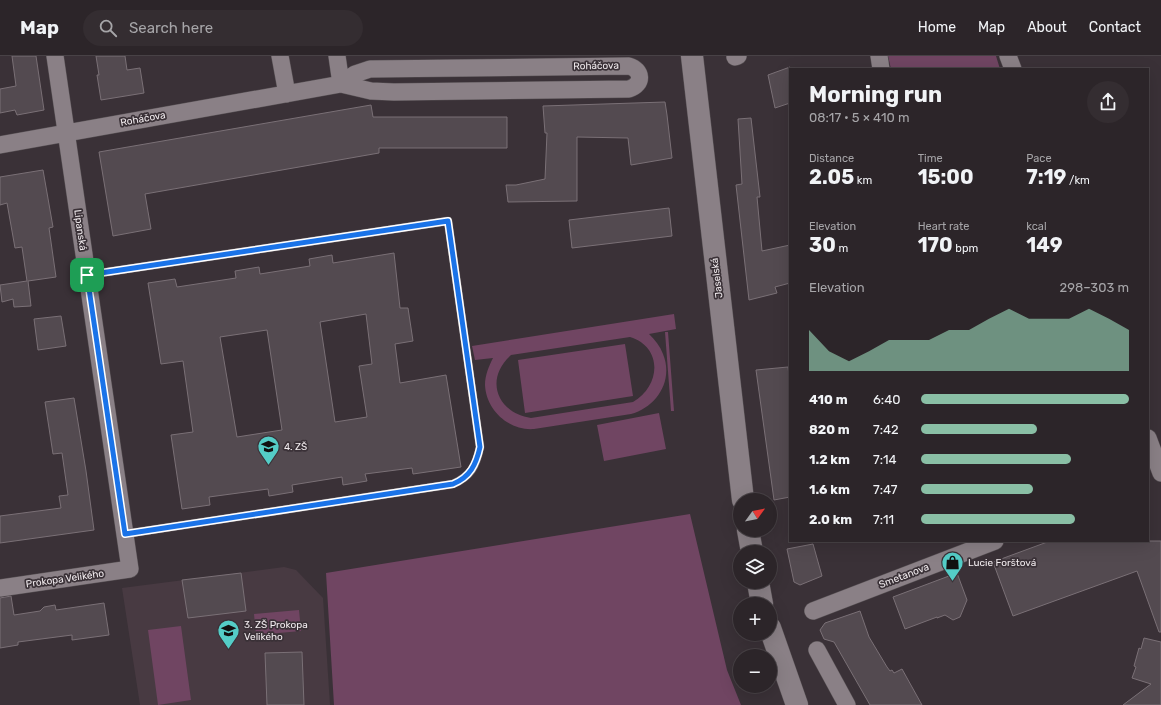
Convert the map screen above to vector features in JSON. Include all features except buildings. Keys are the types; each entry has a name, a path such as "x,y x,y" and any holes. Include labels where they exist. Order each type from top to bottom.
{"street":[{"name":"Lipanská","path":"55,56 130,569"},
{"path":"280,56 287,94"},
{"path":"337,56 341,84"},
{"name":"Jaselská","path":"692,56 742,493"},
{"path":"879,56 881,68"},
{"path":"1008,56 1013,68"},
{"name":"Roháčova","path":"0,145 341,84 371,91 394,92 630,89 635,87 640,77 638,72 629,66 370,69 355,74 341,84"},
{"path":"1149,441 1161,474 1149,480"},
{"name":"Smetanova","path":"813,611 985,543"},
{"name":"Prokopa Velikého","path":"0,588 130,569"},
{"path":"775,641 797,705"},
{"path":"817,650 847,705"}],"lane":[{"path":"87,275 448,221 480,447 473,468 467,476 453,484 125,534"}],"shaded area":[{"path":"888,56 996,56 1000,68 891,68"},
{"path":"674,314 676,329 649,334 662,351 666,364 666,374 660,392 655,399 640,411 631,414 534,429 525,429 508,423 494,410 486,394 485,385 486,374 493,358 475,360 472,346","holes":["630,337 641,342 648,349 653,358 653,377 649,386 642,395 633,402 531,418 519,415 510,409 498,394 496,384 498,374 503,364 511,355"]},
{"path":"665,332 668,332 674,411 671,411"},
{"path":"625,344 633,396 525,413 518,360"},
{"path":"659,413 666,449 604,461 597,425"},
{"path":"690,514 727,670 733,685 733,693 736,693 741,705 334,705 326,573"},
{"name":"3. ZŠ Prokopa Velikého","path":"284,567 296,570 323,598 330,705 140,705 122,588"},
{"path":"299,610 301,631 256,635 254,614"},
{"path":"181,626 191,700 158,705 148,630"}],"place":[{"name":"4. ZŠ","path":"269,466"},
{"name":"Lucie Forštová","path":"953,582"},
{"name":"3. ZŠ Prokopa Velikého","path":"229,650"}],"route":[{"path":"448,221 480,447 478,457 473,468 467,476 453,484 125,534 87,275 448,221"}]}
